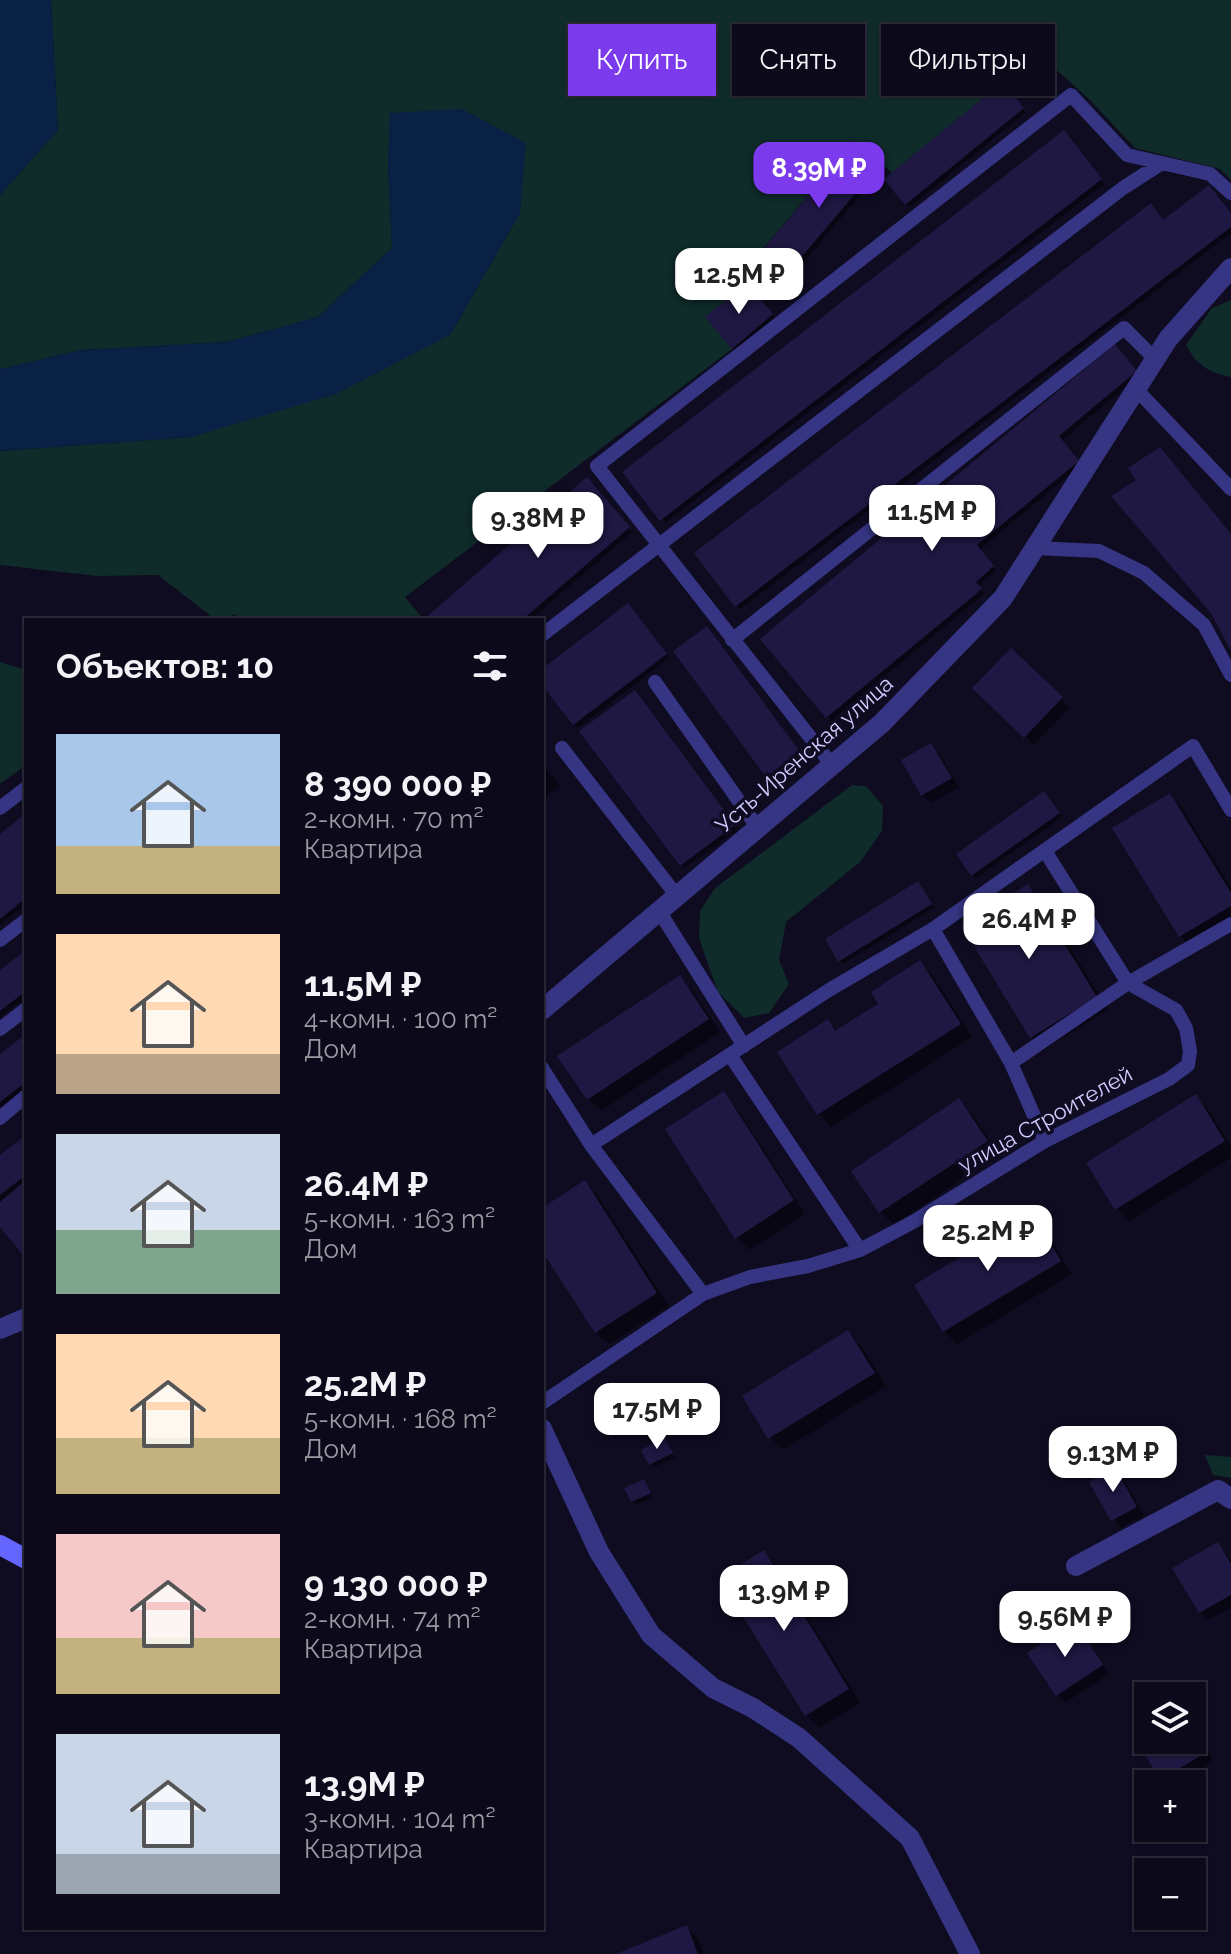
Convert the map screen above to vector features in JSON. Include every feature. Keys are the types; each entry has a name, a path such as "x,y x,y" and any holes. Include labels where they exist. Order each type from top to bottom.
{"street":[{"name":"Усть-Иренская улица","path":"544,1008 882,723 1003,598 1168,339 1231,268"},
{"path":"0,1329 24,1319"},
{"path":"544,1433 599,1552 651,1635 713,1688 753,1708 799,1738 910,1838 970,1954"},
{"path":"1076,1566 1218,1490 1231,1499"},
{"path":"0,1545 24,1558"}],"lane":[{"path":"832,765 597,466 1071,95 1127,155 1210,174 1231,193"},
{"path":"544,633 1123,188 1162,163"},
{"path":"732,640 1124,328 1155,359"},
{"path":"1136,389 1231,489"},
{"path":"1035,548 1099,551 1144,573 1204,625 1231,675"},
{"path":"655,682 758,828"},
{"path":"591,1145 829,990 933,929 1193,746 1231,810"},
{"path":"562,748 677,896"},
{"path":"0,808 24,790"},
{"path":"1045,851 1128,983"},
{"path":"659,911 744,1046"},
{"path":"0,940 24,922"},
{"path":"1011,1063 1128,983 1231,924"},
{"path":"933,929 1011,1063 1045,1141"},
{"name":"улица Строителей","path":"544,1402 703,1294 750,1277 808,1266 860,1250 913,1222 1045,1141 1169,1079 1188,1065 1190,1051 1186,1028 1176,1010 1128,983"},
{"path":"0,1029 24,1011"},
{"path":"730,1055 860,1250"},
{"path":"544,1071 591,1145 703,1294"},
{"path":"0,1118 24,1098"}],"green space":[{"path":"51,0 1231,0 1231,180 1220,169 1135,148 1055,69 1055,24 881,24 881,96 986,96 892,173 855,140 756,257 747,283 706,317 732,349 405,597 422,618 237,618 234,614 229,618 213,618 158,575 97,576 0,565 0,451 191,437 450,335 520,213 525,143 391,112 388,163 392,248 318,317 227,342 82,350 0,369 0,195 58,130"},
{"path":"1231,300 1231,377 1204,367 1186,345 1212,308"},
{"path":"0,662 24,669 24,766 0,784"},
{"path":"852,785 866,786 883,806 882,831 860,862 786,922 779,960 789,984 769,1013 744,1018 718,992 699,938 700,911 715,888"},
{"path":"1205,1455 1231,1457 1231,1478 1213,1475"}],"water":[{"path":"0,0 51,0 58,130 0,195"},
{"path":"462,109 526,143 520,213 450,335 336,394 191,437 0,451 0,369 82,350 227,342 318,317 392,248 388,163 390,113"}],"building":[{"path":"986,96 1014,96 1024,108 905,205 884,179"},
{"path":"1064,130 1102,179 660,521 622,472"},
{"path":"855,140 882,162 782,280 756,258"},
{"path":"1209,185 1231,213 1231,227 735,607 694,553 1151,203 1163,220"},
{"path":"747,283 773,314 732,349 705,317"},
{"path":"1115,344 1137,371 1059,436 1079,461 977,545 994,566 976,582 982,589 826,718 760,639"},
{"path":"1160,447 1231,534 1231,651 1211,613 1111,496 1136,480 1128,468"},
{"path":"587,477 630,527 524,618 425,618"},
{"path":"628,603 667,654 573,725 544,688 544,667"},
{"path":"707,626 800,752 766,777 673,651"},
{"path":"1011,648 1063,697 1024,738 972,688"},
{"path":"635,690 735,825 680,866 579,731"},
{"path":"931,743 952,778 921,796 901,760"},
{"path":"1044,791 1060,813 971,876 956,854"},
{"path":"1170,793 1231,893 1231,906 1179,937 1112,828"},
{"path":"24,815 24,900 0,919 0,834"},
{"path":"918,881 932,904 838,962 825,939"},
{"path":"1028,884 1097,997 1030,1038 961,925"},
{"path":"24,952 24,993 0,1011 0,970"},
{"path":"920,960 961,1024 817,1115 777,1052 828,1019 835,1031 878,1004 871,992"},
{"path":"680,975 709,1019 587,1100 557,1056"},
{"path":"24,1036 24,1084 0,1102 0,1054"},
{"path":"724,1091 794,1200 735,1239 665,1129"},
{"path":"1196,1094 1225,1141 1115,1210 1086,1163"},
{"path":"959,1098 988,1141 879,1213 851,1171"},
{"path":"24,1137 24,1177 0,1195 0,1155"},
{"path":"585,1180 657,1293 595,1333 544,1254 544,1207"},
{"path":"24,1182 24,1257 0,1227 0,1202"},
{"path":"1032,1213 1061,1261 943,1332 914,1285"},
{"path":"848,1330 875,1373 768,1439 742,1396"},
{"path":"664,1437 673,1453 649,1465 641,1450"},
{"path":"1115,1467 1137,1507 1111,1521 1089,1482"},
{"path":"644,1479 651,1493 631,1502 624,1488"},
{"path":"1218,1542 1231,1564 1231,1595 1199,1613 1172,1568"},
{"path":"764,1550 849,1689 805,1716 719,1578"},
{"path":"1075,1622 1103,1665 1056,1696 1027,1653"},
{"path":"1145,1754 1204,1754 1177,1770 1154,1770"},
{"path":"687,1925 698,1954 616,1954"}]}
